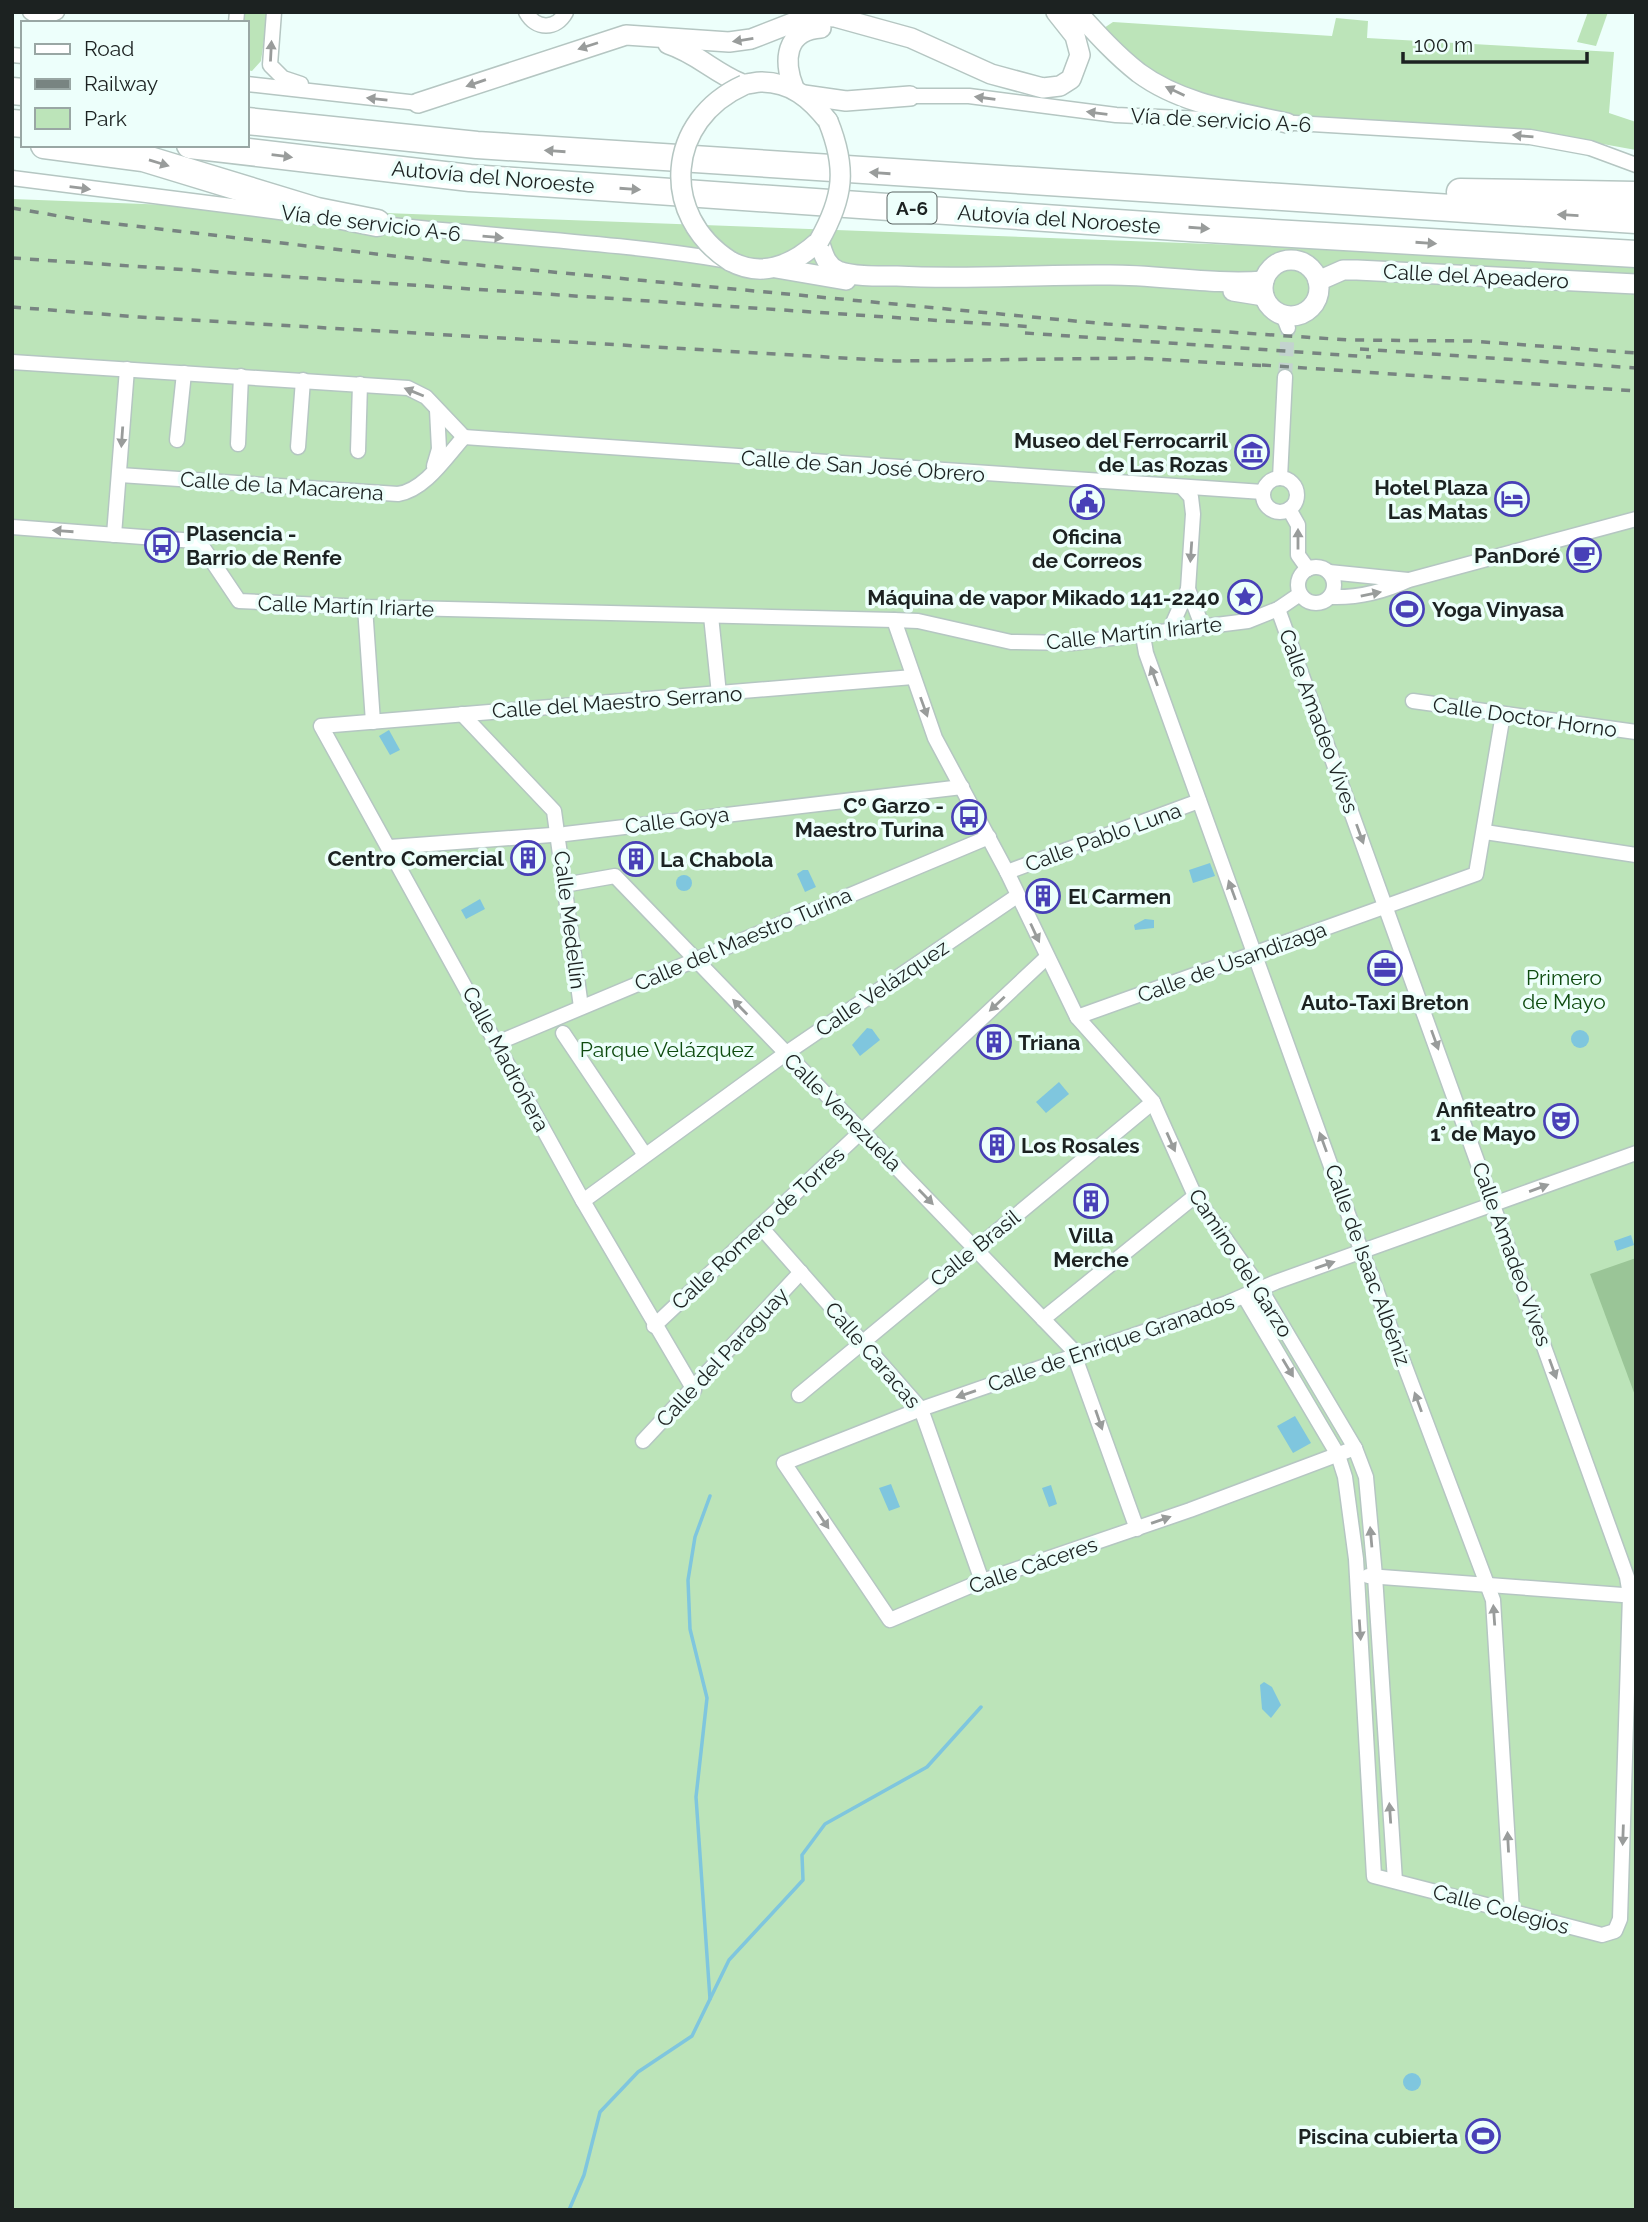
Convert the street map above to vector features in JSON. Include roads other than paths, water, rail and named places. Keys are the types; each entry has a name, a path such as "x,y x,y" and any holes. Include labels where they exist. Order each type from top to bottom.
{"highway":[{"name":"Autovía del Noroeste","path":"248,121 477,145 948,178 1636,220"},
{"path":"59,147 143,158 317,211 377,223"},
{"name":"Autovía del Noroeste","path":"207,147 484,179 1203,229 1636,254"},
{"path":"948,178 1160,176 1440,192 1636,195"}],"street":[{"path":"30,12 41,19 57,12"},
{"path":"526,12 532,20 544,26 557,23 566,12"},
{"path":"248,84 418,103 626,35 740,40 776,31 810,16 835,17 911,38 1020,84 1043,88 1060,86 1071,79 1080,55 1075,36 1056,12"},
{"path":"775,268 806,253 819,241 831,219 839,194 842,169 828,121 799,92 787,72 786,56 792,42 811,29 830,28 888,38 1017,91 1052,94 1077,84 1086,69 1090,54 1088,37 1076,12"},
{"path":"1076,12 1110,49 1141,75 1179,94 1220,109 1287,123"},
{"path":"272,13 270,65 283,78 335,95"},
{"path":"879,29 826,22 806,23 786,38 774,66 752,84 721,95 703,113 689,133 682,156 681,181 685,206 694,228 709,248 747,268 775,268 852,281 915,285 1059,281 1175,282 1264,288"},
{"path":"644,36 699,56 752,84 799,92"},
{"name":"Vía de servicio A-6","path":"799,92 846,101 910,96 970,96 1116,115 1531,137 1636,162"},
{"name":"Vía de servicio A-6","path":"12,178 452,233 635,248 730,261"},
{"path":"819,241 826,262 838,270 872,275 955,279 1061,274 1143,275 1243,282 1264,288"},
{"path":"1291,260 1303,262 1313,270 1318,281 1314,304 1306,312 1289,315 1271,308 1264,288 1270,270 1279,262 1291,260"},
{"name":"Calle del Apeadero","path":"1318,281 1343,270 1357,270 1636,284"},
{"path":"12,362 408,388 426,397 464,437"},
{"path":"114,535 127,369"},
{"path":"177,440 184,373"},
{"path":"238,444 242,376"},
{"path":"1280,478 1285,377"},
{"path":"298,447 303,380"},
{"path":"358,452 360,384"},
{"path":"431,474 439,449 437,409"},
{"name":"Calle de la Macarena","path":"120,475 398,494 410,492 431,474 464,437"},
{"name":"Calle de San José Obrero","path":"464,437 1263,492"},
{"path":"1280,478 1293,484 1296,497 1289,509 1277,512 1271,509 1263,492 1269,482 1280,478"},
{"path":"1169,632 1188,589 1193,514 1191,497 1183,488"},
{"path":"1193,514 1198,497 1206,490"},
{"path":"1289,509 1298,525 1298,555 1308,569"},
{"path":"1409,580 1329,572 1318,567 1308,569 1299,580 1300,594 1311,603 1325,601 1331,597 1363,596 1385,591 1409,580 1636,519"},
{"name":"Calle Martín Iriarte","path":"12,527 195,541 239,601 365,607 918,621 1011,642 1072,643 1248,621 1278,609 1300,594"},
{"path":"1329,572 1335,584 1331,597"},
{"path":"1188,589 1203,628"},
{"path":"365,607 373,722"},
{"name":"Calle Amadeo Vives","path":"1278,609 1495,1204 1633,1596 1620,1919"},
{"path":"711,616 719,695"},
{"name":"Camino del Garzo","path":"894,620 935,738 1007,872 1046,958 1077,1017 1153,1102 1195,1196 1260,1288 1355,1448 1366,1477 1395,1881"},
{"name":"Calle de Isaac Albéniz","path":"1143,636 1146,653 1362,1252 1493,1600 1512,1911"},
{"name":"Calle del Maestro Serrano","path":"321,726 913,677"},
{"name":"Calle Doctor Horno","path":"1413,701 1636,733"},
{"path":"1503,713 1485,832 1636,855"},
{"path":"463,714 554,811 559,833"},
{"name":"Calle Madroñera","path":"321,726 583,1200 654,1326 694,1390"},
{"name":"Calle Goya","path":"390,847 559,833 962,787"},
{"name":"Calle Pablo Luna","path":"1007,872 1199,801"},
{"name":"Calle de Usandizaga","path":"1077,1017 1476,874 1485,832"},
{"name":"Calle Medellín","path":"559,833 581,1007"},
{"name":"Calle del Maestro Turina","path":"497,1043 989,837"},
{"name":"Calle Venezuela","path":"564,884 615,876 1077,1356"},
{"name":"Calle Velázquez","path":"583,1200 786,1054 1017,896"},
{"name":"Calle Romero de Torres","path":"654,1326 1046,958"},
{"path":"563,1033 645,1154"},
{"name":"Calle Brasil","path":"799,1395 1153,1102"},
{"name":"Calle de Enrique Granados","path":"784,1463 921,1409 1077,1356 1636,1153"},
{"path":"1043,1319 1195,1196"},
{"name":"Calle Caracas","path":"760,1226 921,1409 982,1581"},
{"name":"Calle del Paraguay","path":"643,1441 694,1390 801,1272"},
{"name":"Camino del Garzo","path":"1244,1296 1338,1455 1345,1478 1356,1577 1374,1876"},
{"path":"1077,1356 1137,1528"},
{"name":"Calle Cáceres","path":"784,1463 890,1620 982,1581 1137,1528 1355,1448"},
{"path":"1356,1577 1375,1576 1633,1596"},
{"name":"Calle Colegios","path":"1374,1876 1602,1935 1615,1931 1620,1919"}],"water":[{"path":"389,730 400,750 390,755 379,736"},
{"path":"1210,863 1215,876 1193,883 1189,870"},
{"path":"808,870 816,887 805,892 797,874"},
{"path":"684,875 690,877 690,889 684,891 678,889 676,883 678,877"},
{"path":"480,899 485,909 466,919 461,910"},
{"path":"1145,919 1154,920 1154,928 1135,930 1134,925"},
{"path":"867,1028 872,1029 880,1040 860,1056 852,1045"},
{"path":"1580,1030 1586,1033 1589,1039 1586,1045 1580,1048 1574,1045 1571,1039 1574,1033"},
{"path":"1059,1082 1069,1094 1046,1113 1036,1102"},
{"path":"1631,1235 1634,1245 1617,1251 1614,1241"},
{"path":"1295,1416 1311,1443 1293,1453 1277,1426"},
{"path":"891,1484 900,1507 889,1511 879,1488"},
{"path":"1051,1485 1057,1504 1049,1507 1042,1488"},
{"path":"1264,1682 1272,1687 1281,1705 1271,1718 1262,1709 1260,1685"},
{"path":"1408,2073 1416,2073 1421,2082 1419,2089 1408,2091 1403,2086 1403,2078"}],"waterway":[{"path":"710,1496 695,1537 688,1580 690,1629 707,1698 696,1797 710,1999"},
{"path":"569,2210 584,2175 600,2112 638,2072 692,2036 729,1960 803,1880 802,1855 825,1824 927,1767 981,1707"}],"tunnel":[{"path":"1285,377 1288,328"}],"railway":[{"path":"12,208 82,220 446,262 1107,324 1349,340 1471,341 1636,353"},
{"path":"12,258 1035,327"},
{"path":"12,307 139,317 896,361 1138,358 1270,366"},
{"path":"1025,333 1371,357"},
{"path":"1360,349 1636,368"},
{"path":"1262,365 1636,391"}],"place":[{"name":"Museo del Ferrocarril de Las Rozas","path":"1252,452"},
{"name":"Hotel Plaza Las Matas","path":"1512,499"},
{"name":"Oficina de Correos","path":"1087,502"},
{"name":"Plasencia - Barrio de Renfe","path":"162,545"},
{"name":"PanDoré","path":"1584,555"},
{"name":"Máquina de vapor Mikado 141-2240","path":"1245,597"},
{"name":"Yoga Vinyasa","path":"1407,609"},
{"name":"Cº Garzo - Maestro Turina","path":"969,817"},
{"name":"Centro Comercial","path":"528,858"},
{"name":"La Chabola","path":"636,859"},
{"name":"El Carmen","path":"1043,896"},
{"name":"Auto-Taxi Breton","path":"1385,968"},
{"name":"Triana","path":"994,1042"},
{"name":"Anfiteatro 1° de Mayo","path":"1561,1121"},
{"name":"Los Rosales","path":"997,1145"},
{"name":"Villa Merche","path":"1091,1201"},
{"name":"Piscina cubierta","path":"1483,2136"}],"park label":[{"name":"Primero de Mayo","path":"1564,989"},
{"name":"Parque Velázquez","path":"667,1049"}]}
